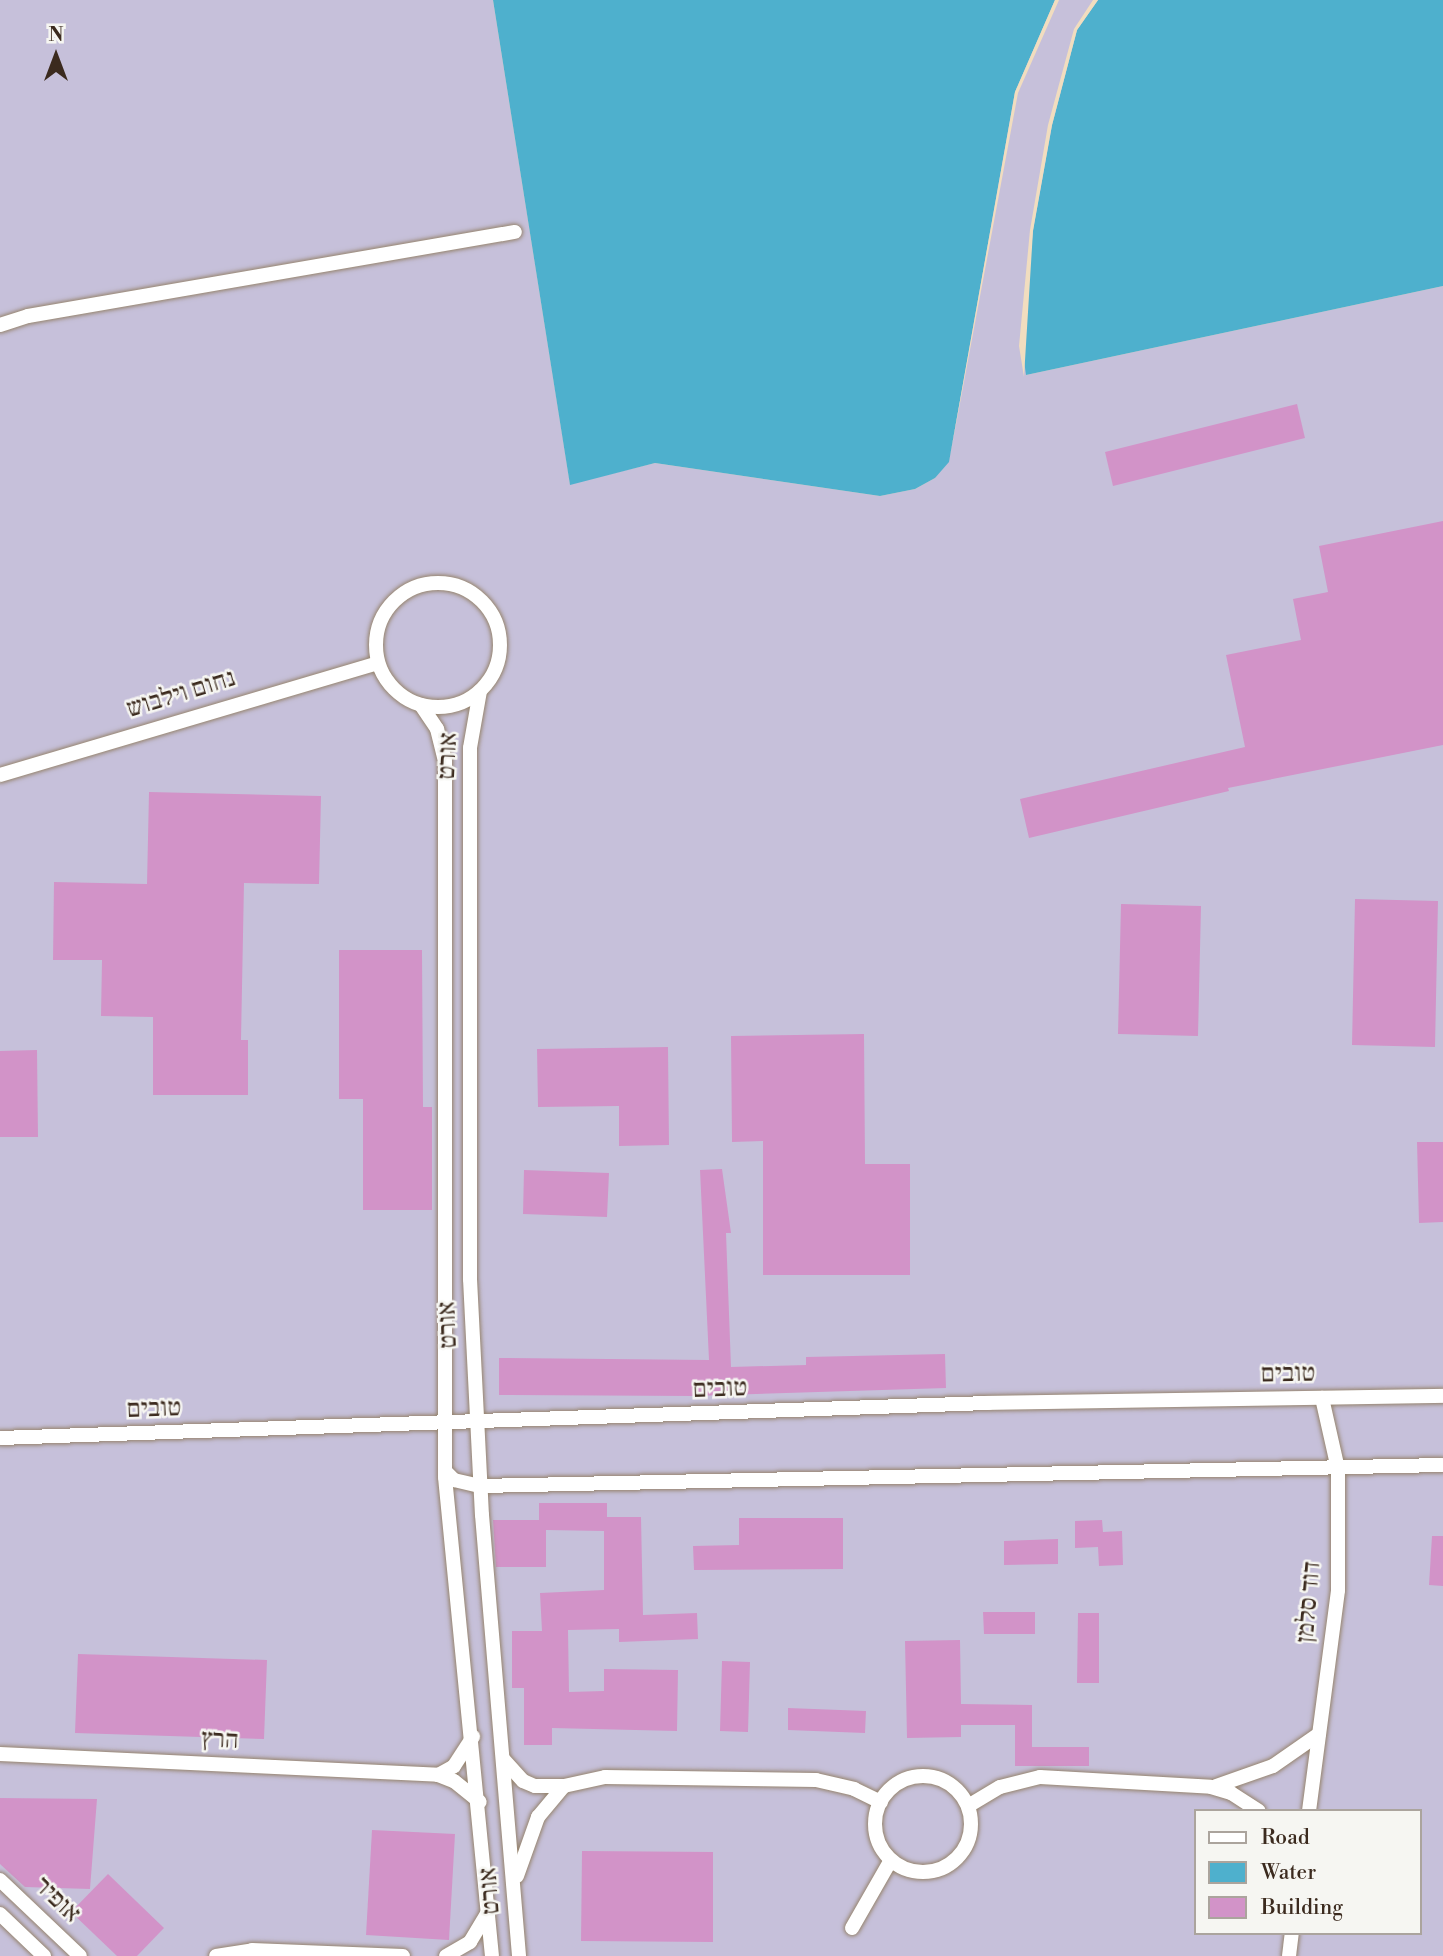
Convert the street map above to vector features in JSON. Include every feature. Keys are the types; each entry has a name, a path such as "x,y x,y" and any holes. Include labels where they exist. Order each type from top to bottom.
{"street":[{"path":"0,325 28,316 515,232"},
{"path":"0,314 28,316"},
{"path":"443,583 463,588 492,614 500,632 496,670 480,691 453,706 421,705 399,694 378,663 380,623 405,592 443,583"},
{"name":"נחום וילבוש","path":"0,775 378,663"},
{"name":"אורט","path":"480,691 470,748 469,1193 480,1486 519,1956"},
{"name":"אורט","path":"421,705 437,729 445,761 445,1471 480,1802 492,1956"},
{"name":"טובים","path":"0,1438 477,1424 988,1403 1443,1396"},
{"name":"דוד סלמן","path":"1309,1809 1338,1590 1338,1469 1322,1398"},
{"path":"445,1471 454,1480 480,1486 1443,1465"},
{"path":"1211,1787 1243,1780 1273,1766 1319,1734"},
{"path":"438,1775 454,1766 473,1737"},
{"name":"הרץ","path":"0,1755 438,1775 454,1780 480,1802"},
{"path":"504,1760 523,1781 564,1786 605,1777 816,1780 854,1788 881,1802"},
{"path":"920,1776 949,1784 968,1806 970,1835 955,1860 929,1872 902,1867 891,1860 877,1837 881,1802 893,1787 920,1776"},
{"path":"968,1806 1000,1787 1040,1777 1211,1787 1231,1793 1256,1809"},
{"path":"514,1886 538,1817 564,1786"},
{"path":"852,1928 891,1860"},
{"name":"אופיר","path":"0,1880 80,1956"},
{"path":"446,1956 470,1942 490,1909"},
{"name":"אופיר","path":"0,1914 44,1956"},
{"path":"1289,1956 1293,1935"},
{"path":"216,1956 252,1950 402,1956"}],"shaded area":[{"path":"0,0 493,0 570,484 655,463 880,496 915,489 935,478 1015,92 1055,0 1098,0 1077,30 1052,125 1026,375 1443,286 1443,1956 0,1956"}],"water":[{"path":"493,0 1055,0 1015,92 949,462 935,478 915,489 880,496 655,463 570,485"},
{"path":"1098,0 1443,0 1443,286 1026,375 1022,346 1033,230 1052,125 1077,30"}],"pier":[{"path":"1055,0 1059,0 1018,93 949,462 1015,92"},
{"path":"1093,0 1098,0 1077,30 1052,125 1033,231 1024,377 1019,346 1030,230 1048,125 1074,29"}],"building":[{"path":"1297,404 1305,438 1113,486 1105,452"},
{"path":"1443,521 1443,745 1228,788 1229,791 1029,838 1020,799 1245,747 1226,655 1301,640 1293,599 1328,592 1319,546"},
{"path":"149,792 321,796 319,884 244,883 241,1040 248,1040 248,1095 153,1095 153,1017 101,1016 102,960 53,960 54,882 147,884"},
{"path":"1355,899 1438,901 1435,1047 1352,1045"},
{"path":"1121,904 1201,906 1198,1036 1118,1034"},
{"path":"339,950 422,950 423,1107 432,1107 432,1210 363,1210 363,1099 339,1099"},
{"path":"864,1034 865,1164 910,1164 910,1275 763,1275 763,1141 732,1142 731,1036"},
{"path":"668,1047 669,1145 619,1146 619,1106 538,1107 537,1049"},
{"path":"37,1050 38,1137 0,1137 0,1051"},
{"path":"1417,1142 1443,1142 1443,1222 1419,1223"},
{"path":"722,1169 731,1233 726,1233 731,1367 806,1365 806,1357 945,1354 946,1388 694,1396 499,1395 499,1358 709,1360 700,1170"},
{"path":"524,1170 609,1173 607,1217 523,1214"},
{"path":"539,1503 607,1503 607,1517 641,1517 643,1615 697,1613 698,1639 619,1642 619,1629 568,1630 569,1692 604,1691 604,1669 678,1670 677,1731 552,1728 552,1745 524,1745 524,1688 512,1688 512,1631 542,1631 540,1593 604,1590 604,1531 546,1530 546,1567 496,1567 493,1520 539,1520"},
{"path":"739,1518 843,1518 843,1569 694,1570 693,1546 739,1545"},
{"path":"1102,1520 1103,1532 1122,1531 1123,1565 1099,1566 1098,1547 1075,1548 1075,1521"},
{"path":"1432,1536 1443,1536 1443,1586 1429,1585"},
{"path":"1058,1539 1058,1564 1004,1565 1004,1541"},
{"path":"983,1612 1035,1612 1035,1634 984,1634"},
{"path":"1078,1613 1099,1613 1099,1683 1077,1683"},
{"path":"960,1640 961,1704 1032,1705 1032,1747 1089,1747 1089,1766 1015,1766 1015,1725 961,1725 961,1737 907,1738 905,1641"},
{"path":"78,1654 267,1660 264,1739 75,1733"},
{"path":"722,1661 750,1662 748,1732 720,1731"},
{"path":"788,1708 866,1711 865,1733 788,1730"},
{"path":"0,1798 97,1799 90,1889 25,1887 0,1864"},
{"path":"372,1830 455,1834 449,1940 366,1935"},
{"path":"582,1851 713,1852 713,1942 581,1941"},
{"path":"108,1874 164,1928 137,1956 117,1956 71,1912"}]}
